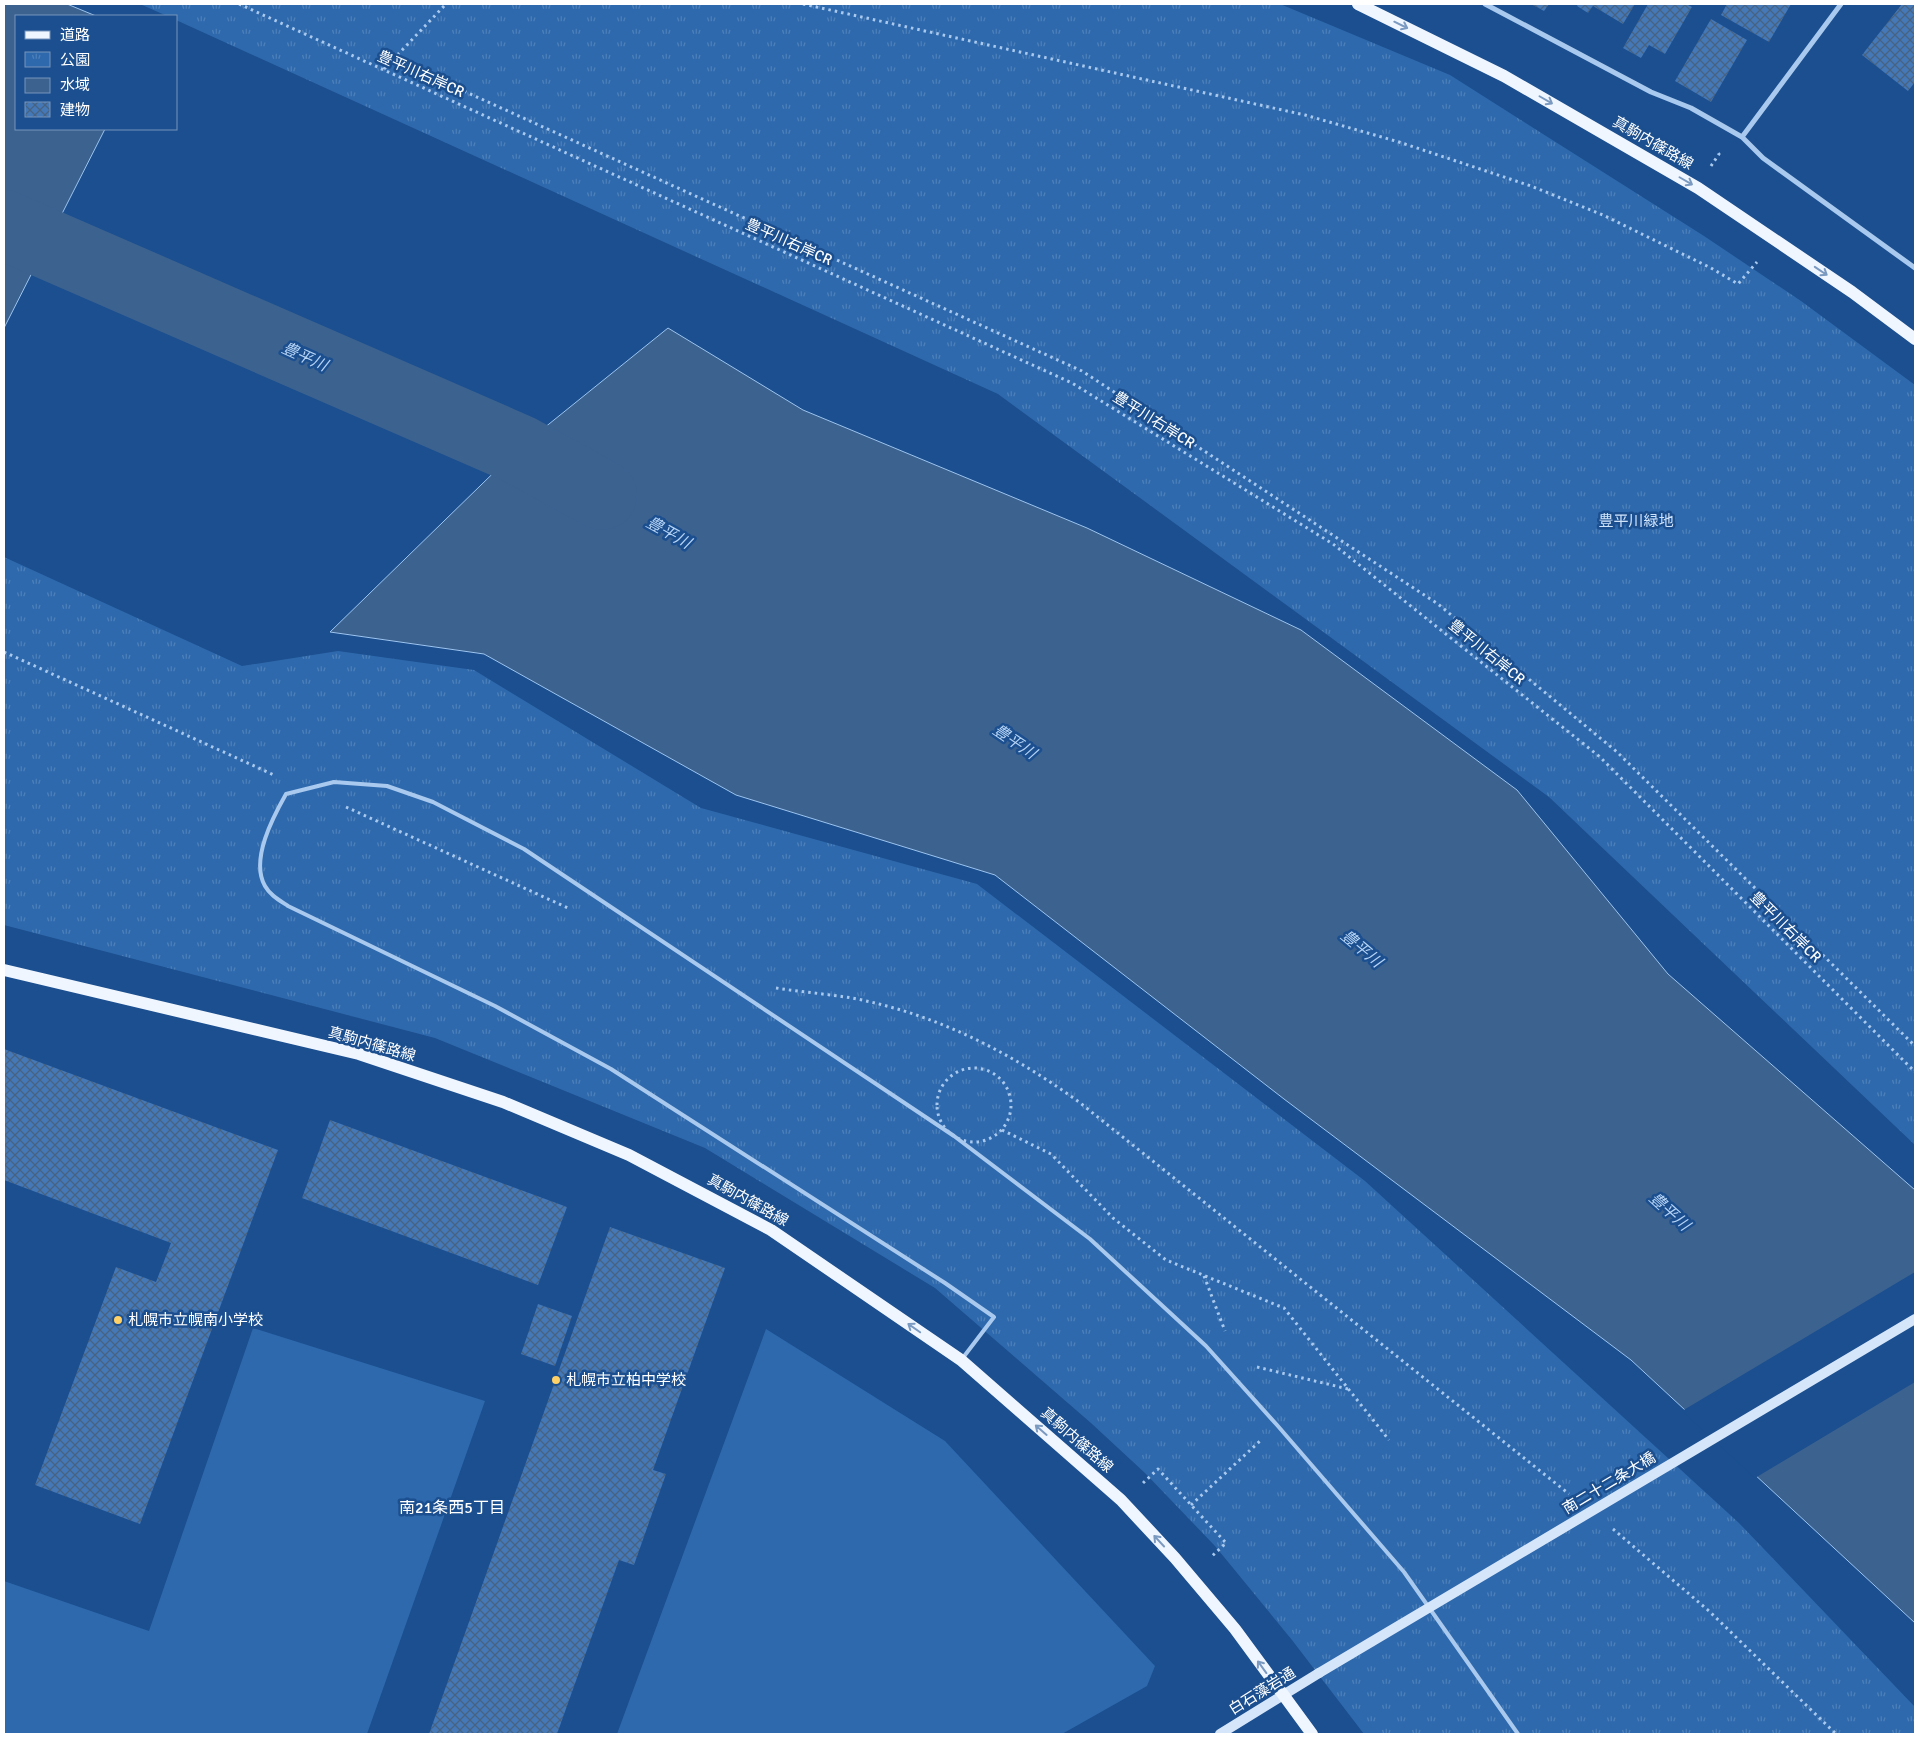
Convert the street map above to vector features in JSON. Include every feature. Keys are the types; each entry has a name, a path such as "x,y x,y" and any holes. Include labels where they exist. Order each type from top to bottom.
{"main road":[{"name":"真駒内篠路線","path":"1358,4 1504,76 1698,188 1852,292 1915,338"},
{"name":"真駒内篠路線","path":"4,970 359,1054 502,1102 629,1155 771,1230 961,1360 1121,1500 1176,1558 1236,1629 1312,1734"},
{"name":"南二十二条大橋","path":"1319,1673 1915,1319"},
{"name":"白石藻岩通","path":"1220,1734 1319,1673"}],"street":[{"path":"1485,4 1651,92 1691,108 1742,137 1763,158 1915,268"},
{"path":"1742,137 1841,4"}],"lane":[{"path":"961,1360 994,1317 945,1283 611,1070 495,1006 288,906 272,895 264,885 261,869 262,851 275,814 286,794 334,782 387,786 433,802 524,850 954,1136 1090,1239 1206,1346 1277,1424 1404,1572 1518,1734"}],"path":[{"name":"豊平川右岸CR","path":"239,4 1072,383 1333,544 1600,757 1915,1072"},
{"path":"384,70 446,4"},
{"path":"803,4 1305,115 1400,142 1522,183 1603,216 1711,268 1738,284 1757,262"},
{"path":"393,60 1090,377 1438,604 1617,752 1915,1046"},
{"path":"1708,171 1719,154"},
{"path":"984,1068 996,1074 1004,1082 1010,1094 1012,1107 1002,1130 991,1138 979,1142 966,1141 954,1136 945,1129 939,1118 936,1106 942,1084 961,1069 984,1068"},
{"path":"1002,1130 1051,1154 1113,1218 1166,1260 1284,1308 1389,1440"},
{"path":"1204,1276 1227,1336"},
{"path":"1256,1367 1349,1389"},
{"path":"1191,1505 1254,1447"},
{"path":"1143,1483 1158,1469 1226,1543 1211,1557"}],"green space":[{"name":"豊平川緑地","path":"140,4 1280,4 1450,75 1704,236 1801,301 1915,385 1915,1145 1549,797 998,394 178,21 178,15 165,15"},
{"path":"4,557 242,666 338,651 474,670 701,808 977,884 1365,1181 1739,1523 1915,1707 1915,1734 1364,1734 1292,1640 1215,1546 1145,1473 1091,1423 935,1288 705,1148 435,1038 4,925"},
{"path":"253,1328 485,1401 367,1734 4,1734 4,1581 149,1631"},
{"path":"766,1329 945,1441 1155,1666 1147,1686 1062,1734 617,1734"}],"water":[{"path":"4,4 67,4 94,15 15,15 15,130 104,130 4,328"},
{"path":"668,328 803,410 1087,528 1301,630 1517,790 1668,974 1915,1190 1915,1623 1631,1360 1284,1099 995,875 736,795 484,654 330,632 518,449"}],"pier":[{"path":"1915,1272 1915,1382 1755,1478 1682,1411"}],"building":[{"path":"1531,4 1549,4 1544,11"},
{"path":"1578,4 1635,4 1623,24 1593,6 1588,13 1577,6"},
{"path":"1648,4 1686,4 1692,7 1665,54 1649,45 1641,58 1623,48"},
{"path":"1727,4 1791,4 1769,42 1721,15"},
{"path":"1902,4 1915,4 1915,82 1908,91 1862,55"},
{"path":"1711,19 1747,40 1711,102 1675,81"},
{"path":"4,1049 278,1150 140,1524 35,1485 116,1267 156,1282 171,1243 4,1180"},
{"path":"330,1120 567,1207 538,1285 302,1198"},
{"path":"610,1227 725,1268 653,1470 666,1474 634,1565 619,1560 557,1734 429,1734"},
{"path":"538,1304 572,1316 555,1366 521,1354"}],"waterway":[{"name":"豊平川","path":"4,225 518,449 602,495"}],"place":[{"name":"札幌市立幌南小学校","path":"118,1320"},
{"name":"札幌市立柏中学校","path":"556,1380"}],"district":[{"name":"南21条西5丁目","path":"452,1507"}]}
